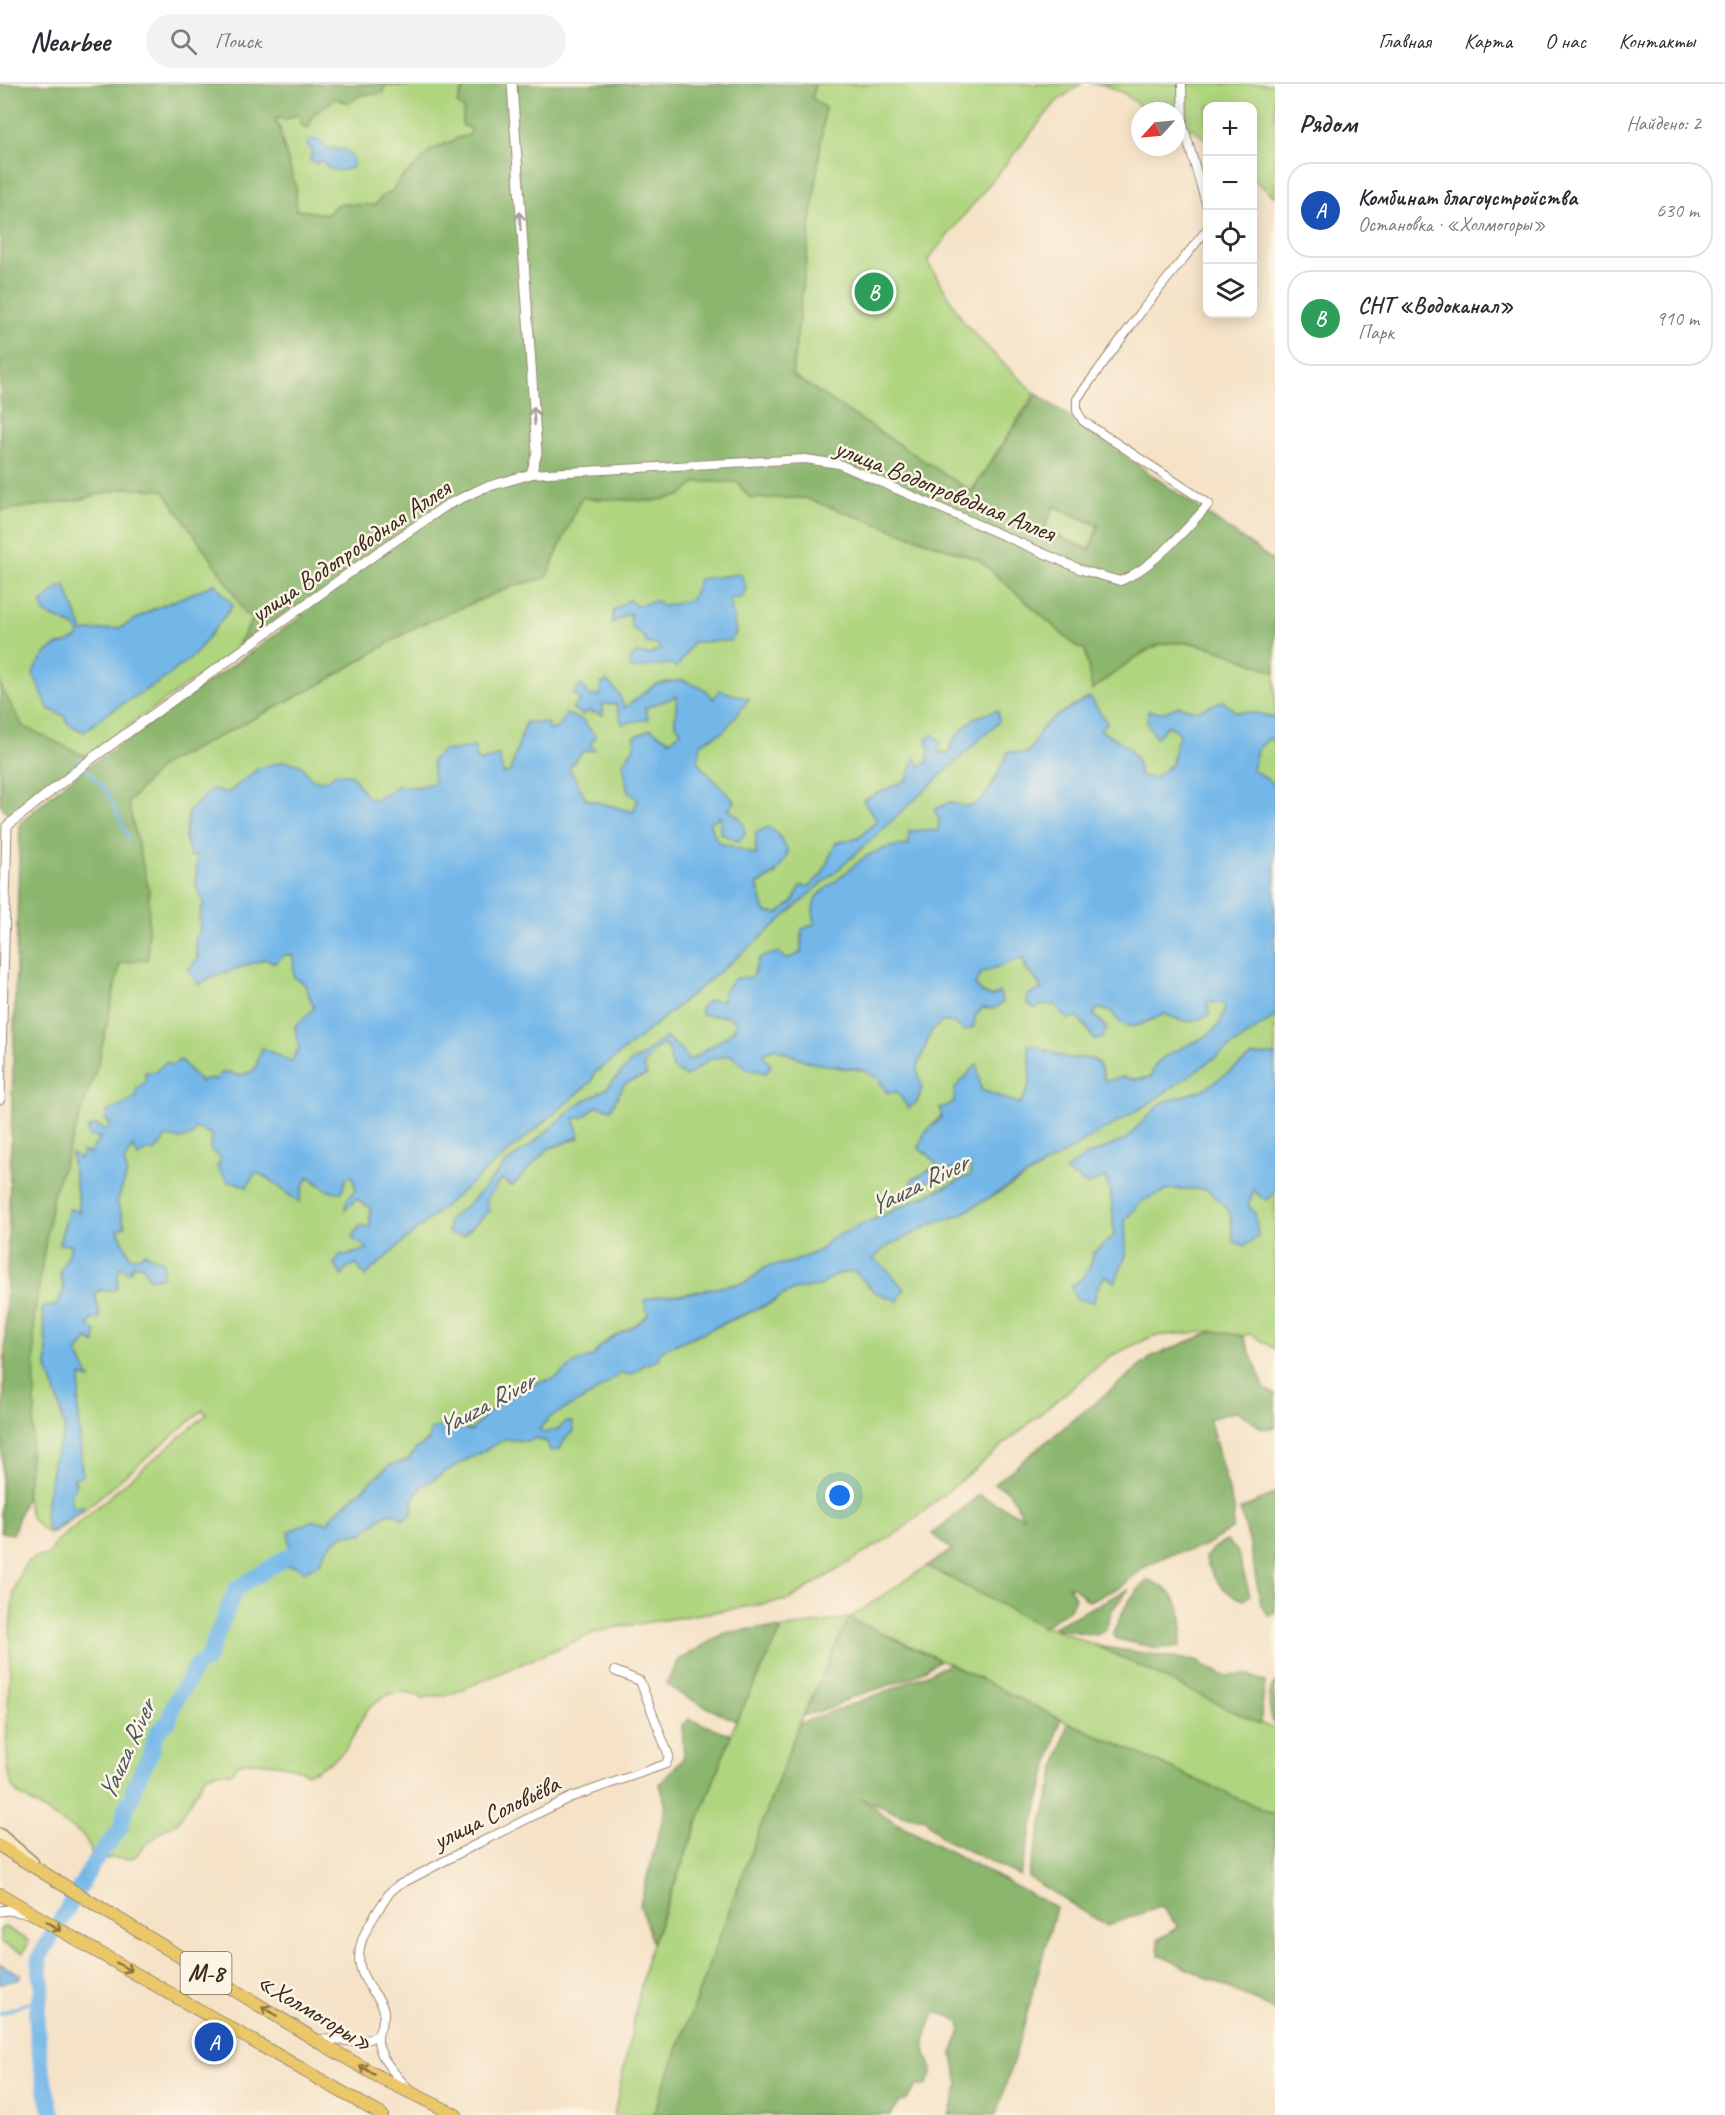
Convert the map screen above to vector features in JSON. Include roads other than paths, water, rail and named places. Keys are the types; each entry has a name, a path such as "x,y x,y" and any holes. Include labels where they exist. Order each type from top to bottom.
{"highway":[{"name":"М-8","path":"0,1846 56,1881"},
{"name":"«Холмогоры»","path":"56,1881 313,2038 413,2095 456,2115"},
{"name":"М-8","path":"0,1894 382,2115"}],"main road":[{"path":"0,1834 56,1881"}],"street":[{"path":"512,84 537,453 531,474"},
{"path":"1182,84 1183,125 1203,193"},
{"name":"улица Водопроводная Аллея","path":"0,1099 7,826 72,773 377,553 447,505 483,488 531,474 806,459 831,462 1082,570 1115,581 1130,577 1142,569 1180,535 1209,504 1083,421 1077,411 1077,399 1144,308 1203,234"},
{"name":"улица Соловьёва","path":"413,2095 380,2049 378,2035 383,2023 384,2010 365,1980 357,1954 362,1939 390,1892 471,1847 569,1798 666,1764 669,1756 640,1681 615,1671"},
{"path":"0,1911 9,1910 36,1915"},
{"path":"313,2038 362,2042 378,2035"}],"water":[{"path":"309,140 322,142 327,148 347,150 353,159 353,167 336,170 329,168 323,161 317,164 310,160 312,151 307,144"},
{"path":"741,574 746,588 743,597 730,599 736,633 730,641 693,642 677,668 671,664 631,669 629,660 636,653 649,655 660,649 658,645 646,643 645,638 631,627 630,613 612,623 614,610 629,600 636,606 656,601 664,606 691,600 699,579"},
{"path":"215,584 233,605 195,654 164,679 106,714 84,732 68,724 65,716 49,709 33,674 39,661 49,651 79,636 76,627 44,613 42,603 56,589 65,585 83,632 120,628 154,609"},
{"path":"683,680 706,690 713,699 720,690 749,699 724,731 701,743 698,763 735,802 728,810 736,814 744,825 745,834 738,841 720,833 720,816 709,823 718,842 756,855 756,833 768,827 778,834 788,851 777,871 757,885 765,912 778,914 792,903 801,886 809,887 822,874 836,843 859,838 877,821 863,800 907,780 915,757 920,767 928,762 929,748 926,737 934,735 941,742 938,753 948,754 954,738 974,718 998,710 999,722 758,940 595,1072 591,1082 365,1276 356,1264 347,1268 342,1276 334,1264 341,1254 345,1256 368,1249 352,1238 360,1225 370,1228 370,1208 357,1199 345,1210 347,1200 356,1189 352,1175 346,1178 342,1192 329,1191 309,1176 303,1186 299,1202 260,1174 255,1173 247,1187 235,1182 229,1183 217,1167 221,1159 210,1149 211,1134 195,1128 192,1136 180,1139 166,1137 155,1152 147,1150 138,1157 133,1146 124,1161 127,1173 117,1202 125,1226 118,1230 130,1257 138,1257 145,1253 164,1262 162,1277 149,1278 142,1265 132,1265 130,1272 120,1267 116,1290 101,1290 95,1293 100,1319 93,1319 88,1325 96,1332 95,1343 87,1339 77,1353 90,1379 81,1376 78,1407 82,1476 73,1478 76,1483 71,1495 72,1508 83,1506 81,1511 50,1532 47,1529 45,1514 54,1459 65,1431 58,1399 47,1367 42,1308 57,1305 64,1290 60,1273 72,1245 59,1244 69,1209 80,1212 71,1153 80,1159 83,1151 89,1154 101,1137 89,1137 87,1129 96,1125 106,1130 111,1124 106,1121 107,1112 136,1098 137,1088 146,1082 145,1072 155,1072 166,1062 171,1065 181,1060 200,1082 207,1079 216,1080 220,1074 229,1072 238,1076 254,1071 262,1048 291,1062 299,1048 295,1026 314,1008 305,984 294,977 293,955 284,955 275,963 265,959 211,977 199,985 188,970 198,958 195,936 200,931 200,913 204,903 196,886 197,855 191,857 185,837 189,811 212,789 228,793 259,768 286,761 300,765 313,780 326,781 336,773 352,775 366,796 376,800 398,786 417,787 434,783 432,760 443,751 475,747 475,755 480,762 499,755 503,774 510,772 526,722 547,723 549,731 559,727 566,714 582,720 596,737 590,744 595,750 583,751 569,768 586,799 633,812 638,799 628,792 623,763 634,747 635,736 651,729 670,741 681,732 675,722 677,696 645,708 648,719 622,724 616,704 603,704 603,715 589,711 583,715 572,708 581,701 573,694 581,685 590,696 600,696 601,684 607,681 619,694 624,708 656,684"},
{"path":"1090,697 1107,723 1100,730 1128,747 1135,758 1140,776 1154,778 1173,763 1180,733 1168,725 1156,738 1147,723 1148,711 1165,712 1179,706 1197,711 1222,701 1236,712 1257,713 1275,718 1275,740 1268,739 1257,750 1252,769 1275,785 1275,1016 1148,1104 958,1216 932,1224 886,1247 873,1259 888,1270 904,1289 898,1301 875,1292 854,1271 834,1275 822,1285 794,1290 772,1302 660,1351 658,1360 644,1365 631,1375 620,1373 593,1394 550,1417 539,1429 545,1433 558,1429 566,1422 572,1422 573,1431 565,1439 560,1449 550,1451 547,1442 537,1438 528,1441 505,1439 421,1487 412,1501 412,1514 403,1519 394,1513 385,1515 362,1534 344,1534 329,1546 319,1564 304,1572 295,1566 276,1566 280,1556 290,1547 288,1532 314,1520 328,1523 333,1515 390,1465 408,1460 416,1449 429,1441 430,1430 451,1423 471,1431 488,1412 504,1400 539,1382 554,1379 577,1362 594,1356 605,1343 635,1325 648,1314 644,1300 747,1282 766,1267 793,1262 822,1249 830,1239 971,1175 970,1165 955,1168 915,1188 911,1180 930,1170 936,1164 928,1154 919,1149 924,1134 942,1117 940,1108 954,1103 955,1088 977,1064 981,1090 1019,1104 1030,1082 1028,1045 1064,1057 1094,1060 1100,1067 1105,1081 1124,1077 1134,1080 1151,1077 1156,1064 1166,1056 1199,1040 1217,1027 1223,1017 1225,1004 1207,1002 1210,1014 1193,1021 1183,1021 1165,1014 1136,1026 1124,1024 1112,1012 1099,1008 1093,1014 1107,1029 1102,1039 1094,1040 1077,1017 1067,1019 1055,1005 1043,1005 1035,1009 1027,1003 1027,995 1042,989 1022,958 981,973 975,985 982,993 992,997 999,992 1003,1003 993,1009 983,1008 975,1016 974,1027 964,1031 954,1023 943,1021 931,1031 917,1069 922,1088 917,1102 908,1108 897,1092 887,1093 878,1078 862,1070 812,1063 774,1048 763,1054 771,1066 766,1073 747,1069 731,1055 710,1059 686,1077 672,1067 669,1048 663,1045 653,1051 643,1066 647,1075 624,1084 611,1109 597,1106 582,1118 574,1118 579,1137 548,1149 512,1186 501,1179 486,1200 489,1211 462,1236 448,1233 449,1220 475,1198 506,1163 577,1105 606,1089 632,1061 642,1057 657,1043 666,1038 682,1050 689,1061 726,1037 736,1027 735,1019 702,1015 700,1008 710,1000 722,1001 725,989 735,978 753,977 759,958 779,952 786,959 801,953 802,929 815,924 813,909 816,897 866,856 888,847 909,845 909,831 938,831 939,818 934,810 950,802 969,806 982,799 993,784 1008,752 1027,753 1046,724"},
{"path":"1275,1055 1275,1192 1267,1200 1259,1196 1254,1189 1248,1205 1255,1213 1258,1237 1245,1246 1233,1241 1231,1216 1225,1206 1206,1189 1170,1189 1142,1201 1125,1220 1126,1255 1115,1283 1105,1275 1097,1288 1094,1302 1076,1299 1071,1287 1086,1273 1093,1253 1114,1236 1112,1201 1106,1177 1087,1185 1065,1171 1084,1157 1125,1140 1161,1103 1204,1089 1253,1056"},
{"path":"0,1964 21,1975 19,1979 0,1984"}],"waterway":[{"path":"78,759 108,794 129,839"},
{"name":"Yauza River","path":"53,2115 39,2049 37,2012 42,1988 40,1956 93,1864 121,1827 126,1806 133,1797 133,1790 148,1760 157,1732 169,1721 173,1705 197,1665 206,1661 236,1589 293,1553"},
{"path":"0,2014 27,2003 39,2003"}],"place":[{"name":"СНТ «Водоканал»","path":"874,292"},
{"name":"Комбинат благоустройства","path":"214,2042"}]}
